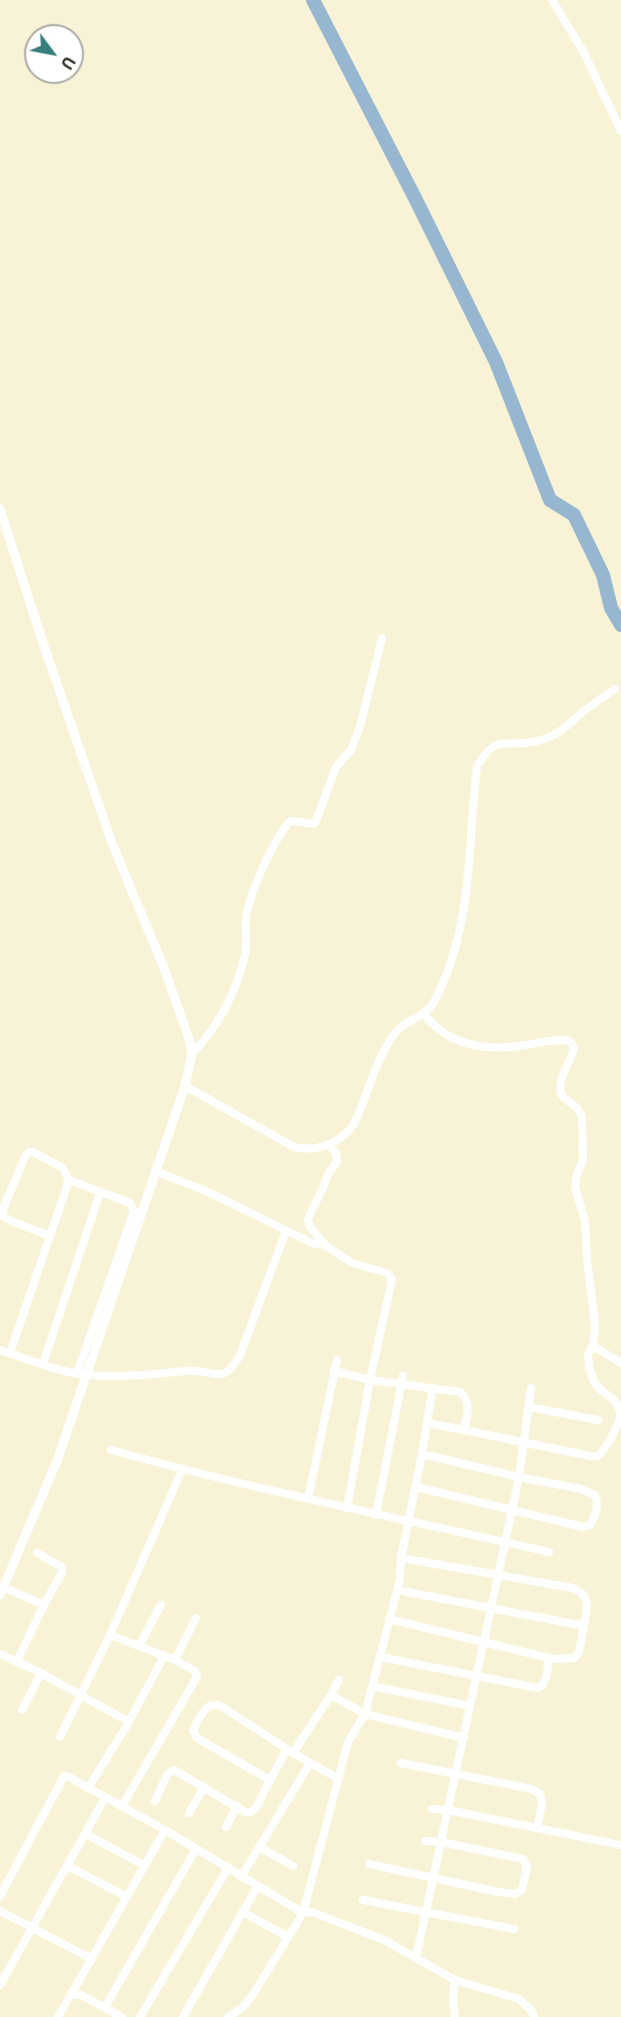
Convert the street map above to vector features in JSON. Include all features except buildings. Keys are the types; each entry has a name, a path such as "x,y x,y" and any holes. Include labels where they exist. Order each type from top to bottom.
{"street":[{"path":"552,0 583,51 621,131"},
{"path":"0,509 43,643 112,843 164,968 192,1054 184,1086 155,1171 82,1374"},
{"path":"192,1054 209,1036 236,986 247,943 246,918 256,882 287,824 292,821 314,824 336,768 351,750 360,727 382,638"},
{"path":"184,1086 294,1147 329,1145 347,1132 354,1124 394,1034 401,1026 423,1014 430,1007 440,992 454,957 467,889 477,766 487,751 497,743 533,742 562,732 582,713 615,689"},
{"path":"423,1014 441,1031 450,1036 489,1047 512,1048 561,1039 570,1041 574,1048 572,1060 559,1085 560,1093 576,1106 582,1118 583,1160 575,1187 585,1221 595,1329 593,1346 588,1354 589,1366 594,1382 614,1400 620,1412 620,1418 611,1438 599,1456 427,1423"},
{"path":"329,1145 336,1153 337,1161 328,1173 308,1220 310,1227 325,1245 352,1263 387,1273 392,1279 370,1380 347,1508"},
{"path":"44,1605 2,1591 57,1461 134,1210 130,1203 69,1180 63,1168 58,1164 29,1152 2,1215 50,1236"},
{"path":"155,1171 262,1216 312,1243 325,1245"},
{"path":"10,1353 69,1180"},
{"path":"43,1364 100,1193"},
{"path":"0,1350 82,1374 147,1376 188,1370 223,1374 230,1371 240,1355 286,1231"},
{"path":"593,1346 621,1364"},
{"path":"308,1499 337,1360"},
{"path":"334,1371 370,1380 403,1380 460,1392 467,1397 468,1404 464,1430"},
{"path":"376,1515 403,1380"},
{"path":"228,2017 242,2008 252,1996 303,1913 337,1778 348,1742 365,1714 397,1590 401,1557 433,1388"},
{"path":"416,1958 519,1477 531,1388"},
{"path":"529,1407 598,1420"},
{"path":"111,1450 182,1470 549,1552"},
{"path":"416,1487 583,1527 591,1525 594,1519 597,1501 595,1495 588,1491 422,1454"},
{"path":"60,1737 110,1635 182,1470"},
{"path":"17,1661 62,1570 57,1564 37,1553"},
{"path":"389,1619 549,1658 567,1660 574,1658 579,1652 587,1598 582,1592 573,1588 401,1557"},
{"path":"397,1590 584,1626"},
{"path":"140,1646 161,1605"},
{"path":"175,1660 196,1618"},
{"path":"110,1635 175,1660 195,1671 197,1677 122,1806"},
{"path":"0,1654 41,1672 129,1722"},
{"path":"88,1788 129,1722 164,1656"},
{"path":"380,1658 538,1688 545,1682 549,1658"},
{"path":"22,1710 41,1672"},
{"path":"155,1801 168,1773 174,1770 245,1812 251,1812 256,1808 270,1780 331,1695 339,1680"},
{"path":"372,1686 470,1706"},
{"path":"331,1695 365,1714 464,1738"},
{"path":"270,1780 197,1738 194,1731 200,1716 209,1705 214,1703 221,1706 290,1751 337,1778"},
{"path":"241,1877 310,1763"},
{"path":"401,1763 532,1789 540,1794 542,1804 537,1828"},
{"path":"0,1896 64,1776 67,1776 165,1830 303,1913 312,1912 384,1940 455,1980 519,1999 532,2011 534,2017"},
{"path":"189,1813 204,1787"},
{"path":"0,1986 105,1798"},
{"path":"226,1827 237,1806"},
{"path":"432,1809 448,1810 621,1845"},
{"path":"58,2017 165,1830"},
{"path":"86,1834 145,1866"},
{"path":"369,1864 433,1879 515,1894 522,1890 527,1866 523,1860 441,1842 425,1841"},
{"path":"260,1847 293,1866"},
{"path":"105,2007 196,1849"},
{"path":"68,1866 127,1897"},
{"path":"140,2017 228,1868"},
{"path":"183,2017 257,1887"},
{"path":"363,1900 514,1929"},
{"path":"0,1911 92,1959"},
{"path":"243,1912 288,1937"},
{"path":"455,1980 453,2002 455,2017"},
{"path":"72,1995 81,1995 122,2017"}],"waterway":[{"path":"313,0 496,362 550,500 574,515 603,575 611,608 621,625"}]}
